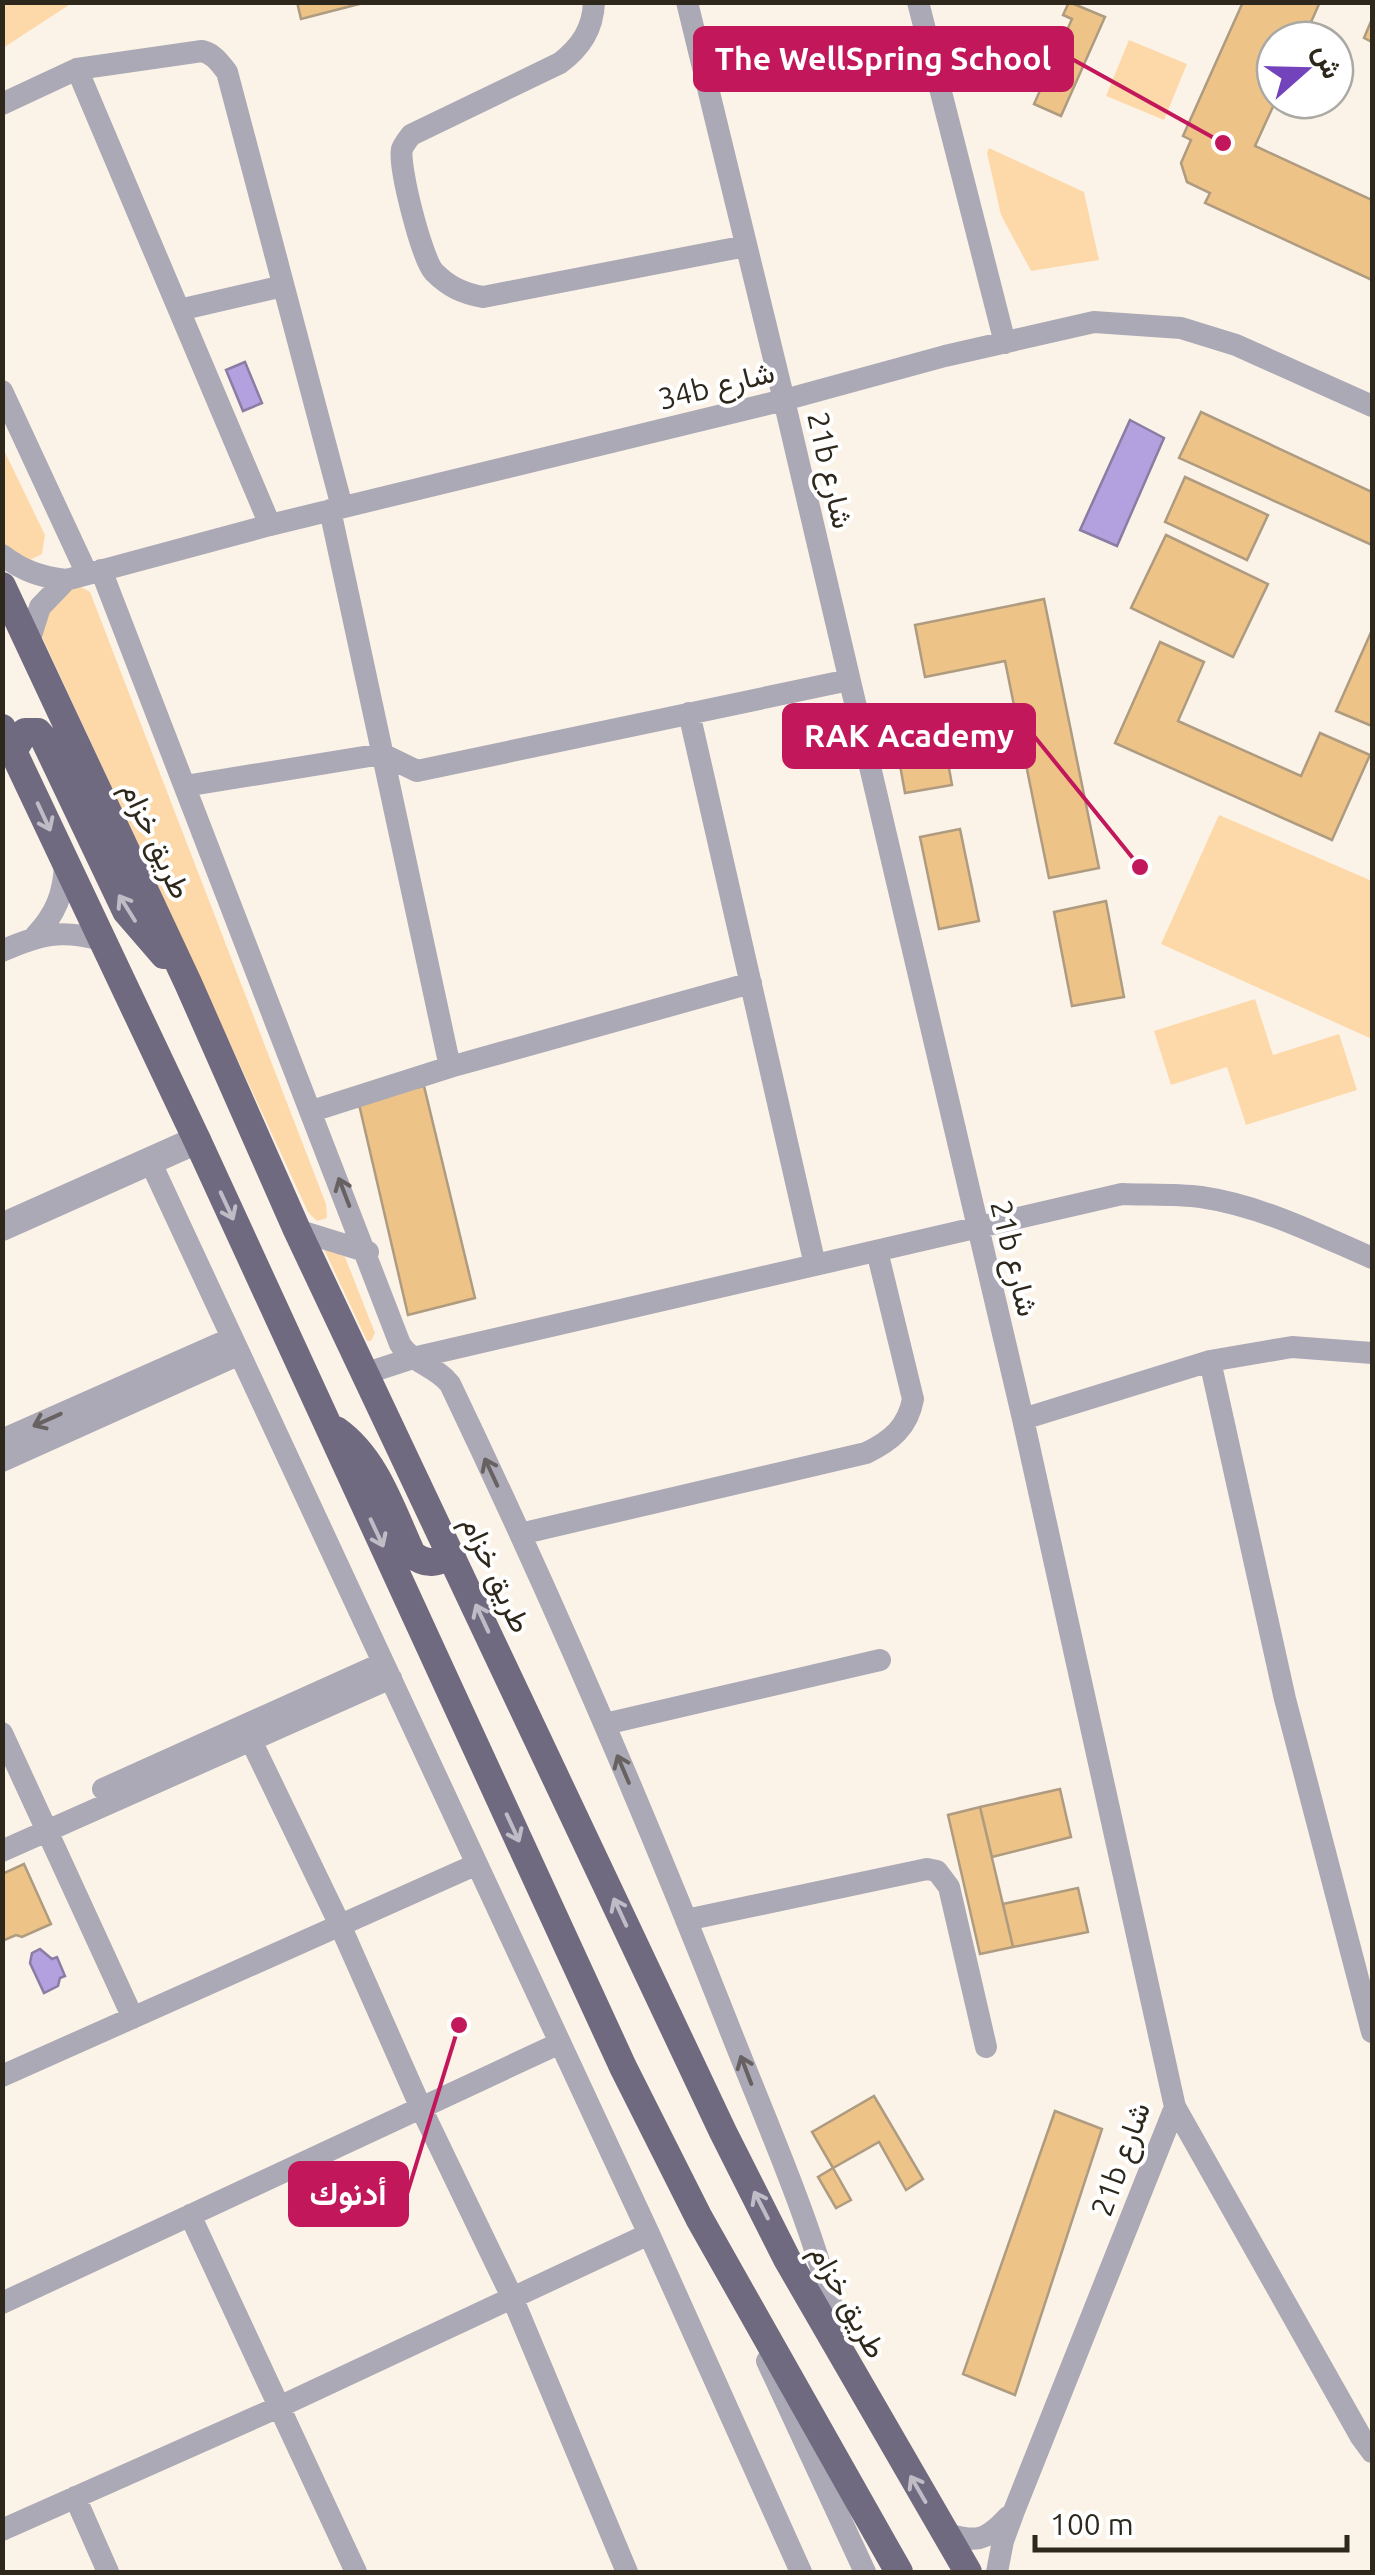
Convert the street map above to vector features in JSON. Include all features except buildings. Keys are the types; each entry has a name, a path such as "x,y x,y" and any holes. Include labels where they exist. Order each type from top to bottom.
{"main road":[{"name":"طريق خزام","path":"2,586 188,983 297,1230 723,2132 787,2259 968,2572"},
{"path":"188,983 126,911 44,739 38,732 25,732 8,740 624,2067 699,2218 898,2572"},
{"path":"327,1424 355,1444 368,1463 412,1554 422,1562 433,1563 452,1555"}],"street":[{"path":"594,2 589,31 574,52 411,135 402,146 422,252 431,270 457,291 493,296 746,246"},
{"name":"21b شارع","path":"686,2 784,400 1023,1419 1175,2106 1014,2512 1003,2541 998,2572"},
{"path":"918,2 1005,343"},
{"path":"2,104 77,70 202,51 210,53 227,72 336,509 382,754 450,1068"},
{"path":"77,70 270,525"},
{"path":"179,310 283,286"},
{"name":"34b شارع","path":"85,575 270,525 1094,322 1180,328 1236,344 1372,406"},
{"path":"2,392 185,786 368,1252 400,1344 450,1384 604,1724 686,1920 821,2270 846,2361"},
{"path":"2,556 41,577 85,575"},
{"path":"28,642 40,608 85,575"},
{"path":"185,786 382,754 417,771 849,680"},
{"path":"689,713 815,1265"},
{"path":"35,936 59,903 65,863"},
{"path":"2,951 35,936 68,933 102,940"},
{"path":"312,1110 751,983"},
{"path":"2,1228 196,1140"},
{"path":"150,1161 650,2234 801,2572"},
{"path":"367,1373 413,1358 1122,1194 1200,1197 1300,1225 1372,1258"},
{"path":"297,1230 368,1252"},
{"path":"520,1534 866,1452 899,1432 910,1415 913,1399 877,1251"},
{"path":"2,1440 236,1346"},
{"path":"2,1461 236,1346"},
{"path":"1023,1419 1210,1361 1292,1347 1372,1353"},
{"path":"1210,1361 1286,1699 1372,2032"},
{"path":"604,1724 880,1660"},
{"path":"2,1851 45,1824 387,1670"},
{"path":"2,1733 133,2018"},
{"path":"247,1733 512,2297 627,2572"},
{"path":"2,2076 476,1864"},
{"path":"686,1920 928,1869 937,1871 950,1887 986,2047"},
{"path":"3,2300 560,2043"},
{"path":"1175,2106 1372,2452"},
{"path":"190,2216 356,2572"},
{"path":"699,2218 864,2572"},
{"path":"2,2530 281,2406 650,2234"},
{"path":"75,2497 108,2572"},
{"path":"943,2533 982,2538 1014,2512"}],"shaded area":[{"path":"3,2 72,2 72,3 3,48"},
{"path":"1129,40 1187,64 1164,120 1106,96"},
{"path":"989,148 1084,192 1099,260 1031,271 1001,215"},
{"path":"245,362 262,403 243,411 226,370"},
{"path":"1130,420 1164,438 1117,546 1080,530"},
{"path":"2,446 45,535 42,554 28,561 3,545"},
{"path":"74,583 90,592 326,1204 327,1218 317,1221 308,1212 31,613"},
{"path":"1219,815 1372,881 1372,1039 1161,944"},
{"path":"1255,999 1273,1055 1339,1034 1357,1090 1246,1125 1227,1067 1171,1085 1154,1031"},
{"path":"323,1247 345,1257 375,1333 371,1341 367,1341"},
{"path":"40,1949 52,1959 57,1957 65,1976 58,1986 44,1993 30,1963 32,1953"}],"place":[{"name":"The WellSpring School","path":"1223,143"},
{"name":"RAK Academy","path":"1140,867"},
{"name":"أدنوك","path":"459,2025"}]}
